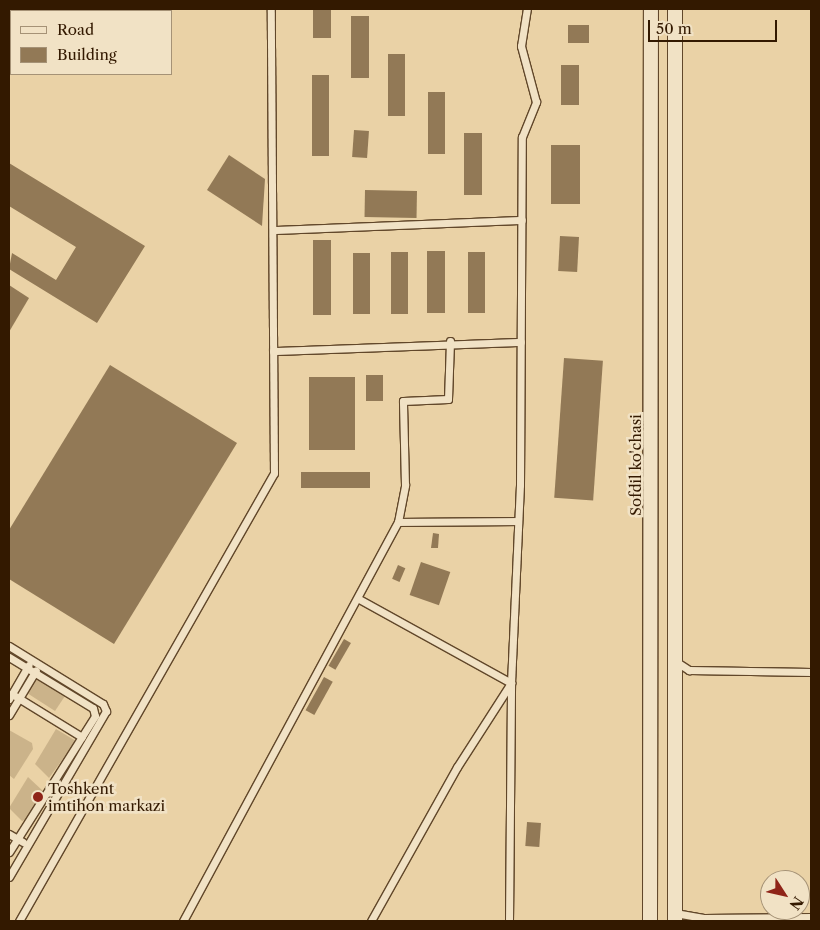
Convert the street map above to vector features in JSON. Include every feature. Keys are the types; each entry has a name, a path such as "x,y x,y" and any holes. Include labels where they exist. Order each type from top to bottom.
{"street":[{"name":"Sofdil ko'chasi","path":"650,917 653,660 651,9"},
{"path":"650,917 675,917 674,9"},
{"path":"653,660 674,661"}],"lane":[{"path":"19,921 274,473 271,9"},
{"path":"509,921 510,683 518,522 522,137 536,102 521,46 527,9"},
{"path":"273,230 522,220"},
{"path":"273,351 450,341 521,342"},
{"path":"182,921 359,599 398,522 405,485 403,400 448,400 450,341"},
{"path":"398,522 518,522"},
{"path":"359,599 510,683"},
{"path":"9,646 103,704 106,716 9,877"},
{"path":"9,657 93,708 95,716 9,852"},
{"path":"9,714 13,697 32,660"},
{"path":"674,661 689,670 811,672"},
{"path":"13,697 40,665"},
{"path":"371,921 510,683"},
{"path":"13,697 82,737"},
{"path":"9,834 14,843 26,848"},
{"path":"675,917 811,917"}],"shaded area":[{"path":"41,679 65,696 55,711 27,693 35,680"},
{"path":"56,729 76,741 49,778 35,764"},
{"path":"9,730 32,743 33,749 14,779 9,775"},
{"path":"28,777 44,792 28,819 22,821 9,808"}],"building":[{"path":"313,9 331,9 331,38 313,38"},
{"path":"351,16 369,16 369,78 351,78"},
{"path":"568,25 589,25 589,43 568,43"},
{"path":"388,54 405,54 405,116 388,116"},
{"path":"561,65 579,65 579,105 561,105"},
{"path":"312,75 329,75 329,156 312,156"},
{"path":"428,92 445,92 445,154 428,154"},
{"path":"354,130 369,131 367,158 352,157"},
{"path":"464,133 482,133 482,195 464,195"},
{"path":"551,145 580,145 580,204 551,204"},
{"path":"229,155 265,179 262,226 207,190"},
{"path":"9,163 145,246 97,323 9,269 12,253 56,280 76,247 9,206"},
{"path":"365,190 417,191 417,218 365,217"},
{"path":"560,236 579,237 577,272 558,271"},
{"path":"313,240 331,240 331,315 313,315"},
{"path":"427,251 445,251 445,313 427,313"},
{"path":"391,252 408,252 408,314 391,314"},
{"path":"468,252 485,252 485,313 468,313"},
{"path":"353,253 370,253 370,314 353,314"},
{"path":"9,285 29,298 9,332"},
{"path":"564,358 603,361 593,500 554,498"},
{"path":"110,365 237,443 114,644 9,579 9,530"},
{"path":"366,375 383,375 383,401 366,401"},
{"path":"309,377 355,377 355,450 309,450"},
{"path":"301,472 370,472 370,488 301,488"},
{"path":"433,533 439,534 438,548 431,548"},
{"path":"421,562 450,572 439,605 410,595"},
{"path":"398,565 405,568 400,582 392,579"},
{"path":"344,639 351,643 335,670 328,666"},
{"path":"324,677 333,682 314,715 306,710"},
{"path":"527,822 541,823 539,847 525,846"}],"place":[{"name":"Toshkent imtihon markazi","path":"38,797"}]}
